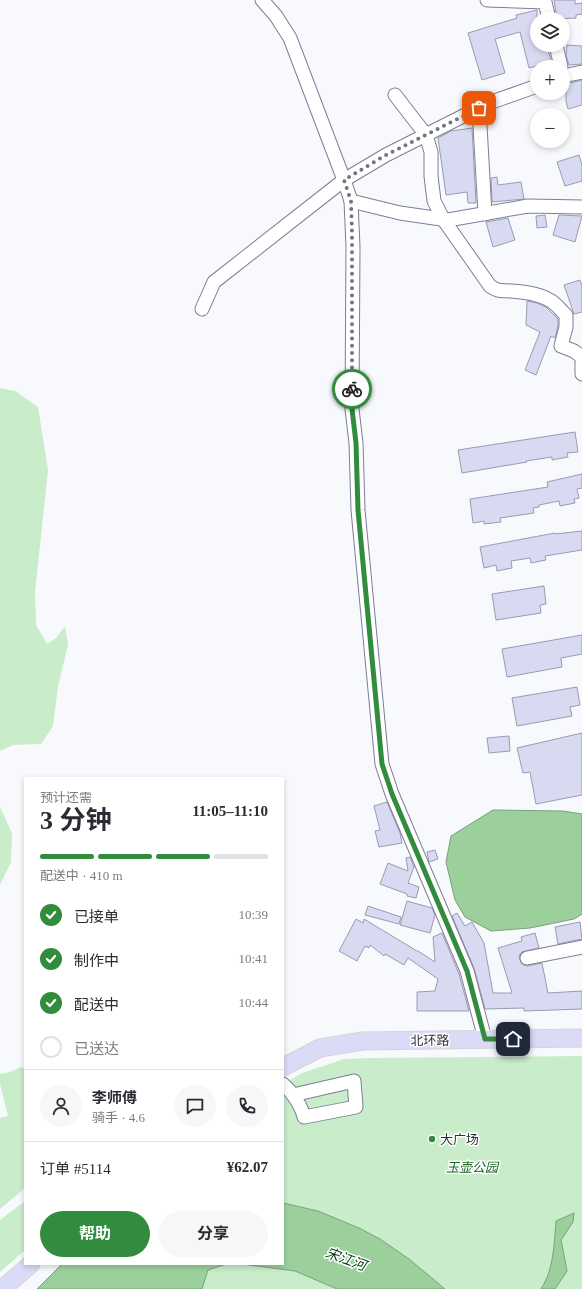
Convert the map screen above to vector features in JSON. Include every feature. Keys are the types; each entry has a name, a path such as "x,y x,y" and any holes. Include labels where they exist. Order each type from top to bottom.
{"main road":[{"name":"北环路","path":"284,1066 320,1048 363,1041 582,1038"},
{"path":"2,1289 30,1265"}],"street":[{"path":"262,0 276,16 290,38 351,201 353,254 352,409 356,443 358,510 382,764 392,794 467,971 485,1039"},
{"path":"487,0 545,2 547,12"},
{"path":"570,75 582,72"},
{"path":"202,310 214,282 344,180 386,155 489,103 530,88"},
{"path":"395,95 426,135 431,152 431,176 434,201 443,220 490,286 498,290 521,292 546,298 555,304 566,315 566,327 561,346 582,356 582,374"},
{"path":"479,108 485,214"},
{"path":"351,201 400,213 443,220 528,206 582,207"},
{"path":"527,958 582,947"},
{"path":"284,1085 293,1095 304,1117 356,1107 354,1081 293,1095"}],"green space":[{"path":"0,388 15,391 38,407 48,470 35,593 36,625 47,644 56,638 65,626 68,645 58,686 53,726 41,744 13,745 0,751"},
{"path":"0,807 12,833 11,862 0,885"},
{"name":"玉壶公园","path":"582,1056 582,1289 445,1289 409,1259 380,1239 359,1228 318,1211 284,1203 284,1083 302,1073 344,1059"},
{"path":"21,1067 24,1069 24,1189 0,1209 0,1118 8,1116 0,1084 0,1074 10,1072"},
{"path":"24,1202 24,1251 0,1272 0,1220"},
{"path":"223,1265 250,1265 295,1271 337,1289 202,1289 208,1270"}],"water":[{"path":"493,810 563,811 582,814 582,914 574,919 530,928 491,931 465,917 455,900 446,862 451,836"},
{"name":"宋江河","path":"284,1203 318,1211 359,1228 380,1239 409,1259 445,1289 337,1289 295,1271 250,1265 284,1265"},
{"path":"574,1213 573,1222 561,1240 567,1271 555,1289 541,1289 549,1273 551,1265 556,1221"},
{"path":"61,1265 223,1265 208,1270 202,1289 37,1289"}],"building":[{"path":"554,0 575,0 575,4 582,3 582,14 576,15 576,18 570,18 570,12 556,12"},
{"path":"537,10 537,12 530,12 530,52 549,52 551,60 530,60 529,68 520,32 495,39 505,73 482,80 468,33 517,18 516,15"},
{"path":"570,45 582,46 582,64 570,65 570,60 568,60 566,52 570,52"},
{"path":"582,80 582,105 570,108 568,108 566,100 570,100 570,83"},
{"path":"472,128 476,203 468,203 467,192 446,195 438,138 451,131"},
{"path":"579,155 582,165 582,181 565,186 557,162"},
{"path":"497,177 498,185 521,182 524,199 492,202 491,178"},
{"path":"545,215 547,227 537,228 536,216"},
{"path":"559,215 582,216 575,242 553,235"},
{"path":"508,218 515,240 493,247 486,222"},
{"path":"580,280 582,286 582,312 574,314 564,285"},
{"path":"527,301 546,307 558,319 555,338 551,336 536,375 525,370 540,332 526,325"},
{"path":"575,432 578,452 567,453 568,457 552,460 552,457 462,473 458,450"},
{"path":"582,474 582,488 577,489 579,498 574,499 575,503 560,506 559,501 539,505 539,507 533,508 534,513 500,518 501,522 484,524 484,521 473,523 470,499 548,487 547,482"},
{"path":"582,531 582,550 545,556 546,560 531,563 530,558 511,561 512,568 497,571 496,565 484,568 480,547 555,533"},
{"path":"544,586 546,604 540,605 541,613 496,620 492,594"},
{"path":"582,635 582,654 561,658 562,667 507,677 502,649"},
{"path":"577,687 580,705 570,707 572,716 517,726 512,698"},
{"path":"582,733 582,795 536,804 530,772 523,773 517,748"},
{"path":"509,736 510,751 489,753 487,738"},
{"path":"387,802 400,833 402,843 379,847 375,831 380,830 374,806"},
{"path":"435,850 438,859 429,862 427,852"},
{"path":"410,857 414,867 408,883 419,887 416,898 407,896 407,894 380,884 388,863 408,871 406,858"},
{"path":"407,901 432,908 435,915 430,933 400,925"},
{"path":"368,906 401,917 399,924 365,915"},
{"path":"457,913 465,926 472,922 484,943 493,993 512,993 498,948 522,941 521,937 535,933 539,948 522,952 519,956 521,963 528,966 542,963 548,993 582,991 582,1009 524,1011 524,1008 485,1009 474,968 452,916"},
{"path":"356,919 363,923 364,919 435,962 433,937 442,933 459,974 469,1011 417,1011 417,992 435,991 438,979 408,958 404,965 385,954 384,956 370,945 369,948 365,946 357,961 339,951"},
{"path":"580,922 582,939 558,944 555,927"}],"way so far":[{"path":"352,389 353,247 351,201 344,180 386,155 479,108"}],"place":[{"name":"大广场","path":"432,1139"}],"route":[{"path":"352,389 352,409 356,443 358,510 382,764 392,794 467,971 485,1039 513,1039"}]}
